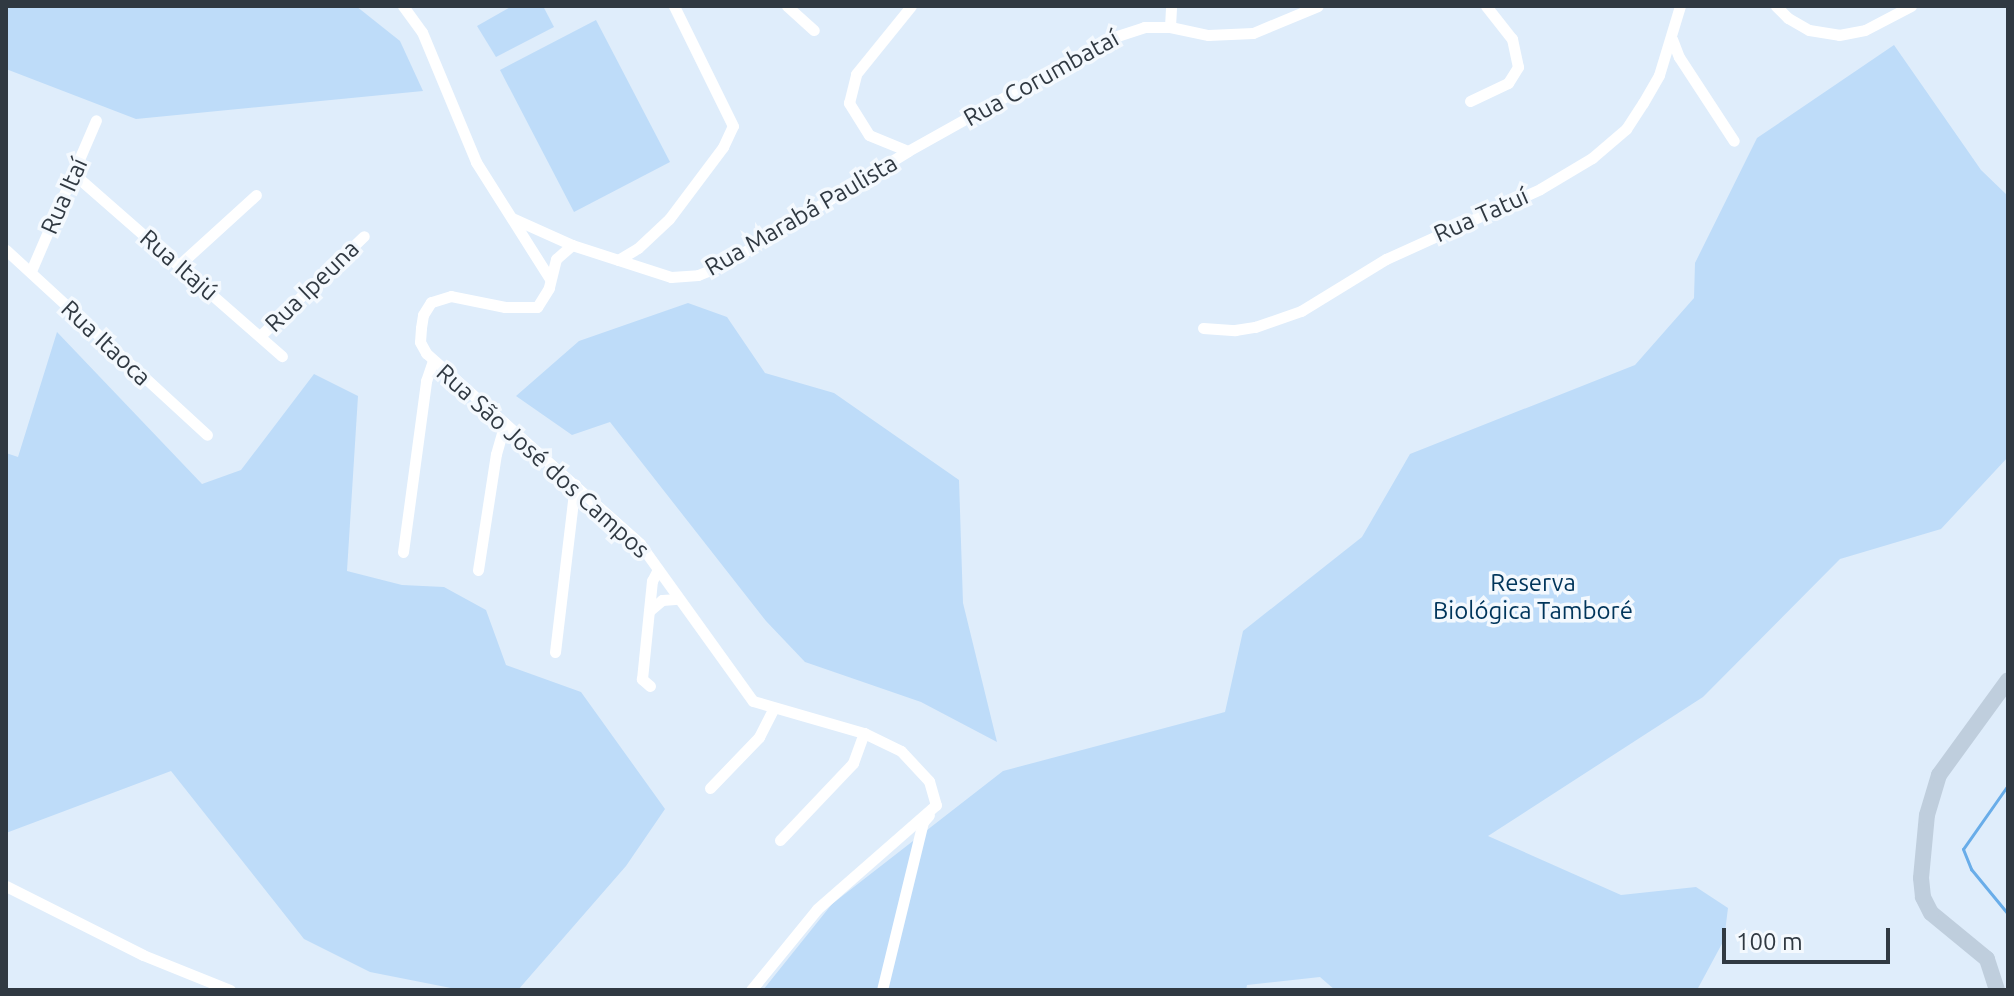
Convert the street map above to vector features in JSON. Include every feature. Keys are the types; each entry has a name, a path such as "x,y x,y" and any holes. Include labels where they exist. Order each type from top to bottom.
{"street":[{"path":"403,6 422,32 476,162 551,281"},
{"path":"618,260 638,248 669,219 723,147 733,126 674,6"},
{"path":"787,6 814,30"},
{"path":"908,151 869,135 849,103 856,74 911,6"},
{"path":"1170,27 1171,6"},
{"name":"Rua Corumbataí","path":"908,151 1108,39 1144,27 1170,27 1234,36 1281,23 1318,6"},
{"name":"Rua Tatuí","path":"1203,328 1235,330 1292,314 1375,264 1572,172 1626,129 1659,75 1680,6"},
{"path":"1776,6 1809,30 1839,35 1865,30 1911,6"},
{"path":"1470,101 1508,83 1518,67 1512,39 1491,8"},
{"path":"1672,39 1679,57 1734,141"},
{"name":"Rua Itaí","path":"31,271 75,175 96,120"},
{"name":"Rua Marabá Paulista","path":"512,218 572,245 671,277 698,275 723,265 908,151"},
{"name":"Rua Itajú","path":"75,175 282,356"},
{"path":"179,265 256,195"},
{"name":"Rua Ipeuna","path":"260,336 364,236"},
{"name":"Rua São José dos Campos","path":"572,245 556,259 544,300 530,309 451,296 431,302 423,315 420,342 433,361 640,544 753,701 773,710 864,733 913,761 929,781 936,805"},
{"name":"Rua Itaoca","path":"6,250 207,435"},
{"path":"403,552 426,381 433,361"},
{"path":"478,570 496,454 505,423"},
{"path":"555,652 575,484"},
{"path":"650,686 642,679 652,581 658,569"},
{"path":"649,611 662,600 678,599"},
{"path":"1997,990 1987,959 1931,913 1923,897 1921,878 1927,815 1939,775 2008,680"},
{"path":"710,788 759,737 773,710"},
{"path":"780,840 853,763 864,733"},
{"path":"751,990 817,909 936,805"},
{"path":"882,990 923,822 936,805"},
{"path":"6,886 143,955 230,990"}],"green space":[{"path":"6,6 356,6 400,41 423,91 136,119 6,69"},
{"path":"512,6 543,6 554,27 496,57 477,26"},
{"path":"596,20 670,162 574,212 500,70"},
{"name":"Reserva Biológica Tamboré","path":"1894,45 1981,170 2008,196 2008,457 1941,529 1840,559 1703,697 1488,836 1621,895 1696,887 1728,908 1724,940 1697,990 1335,990 1320,977 1247,985 1246,990 763,990 832,904 1003,771 1225,712 1243,631 1362,537 1410,454 1635,365 1694,298 1695,263 1757,138"},
{"path":"688,303 727,317 765,373 834,393 959,480 963,603 997,742 921,702 805,662 766,621 610,422 572,435 516,396 579,341"},
{"path":"57,332 202,484 241,470 314,374 358,396 347,571 402,585 444,587 486,610 506,665 581,692 665,809 626,866 518,990 461,990 370,972 304,939 171,771 6,833 6,453 18,457"}],"waterway":[{"path":"2008,785 1963,849 1971,869 2008,914"}]}
